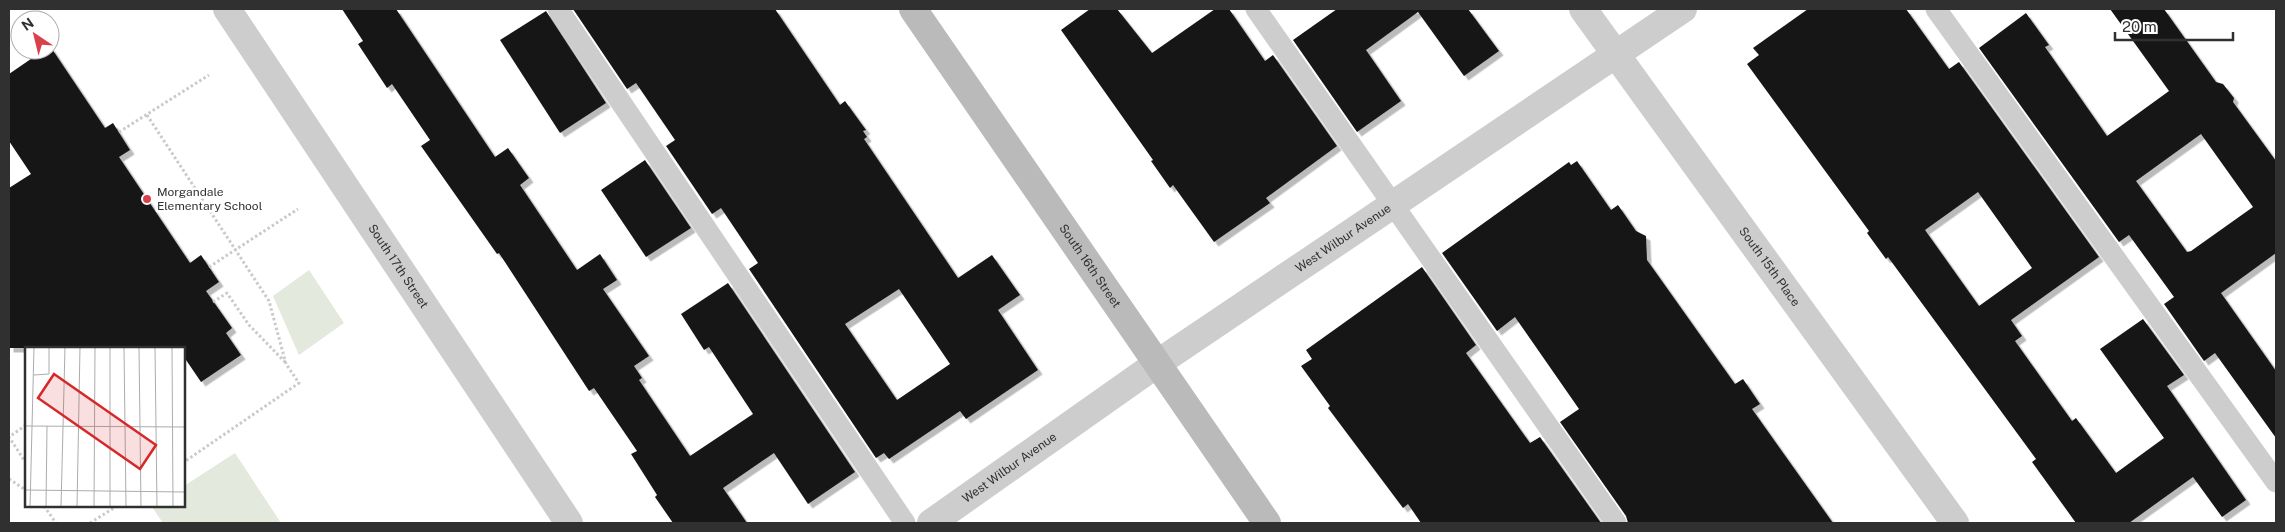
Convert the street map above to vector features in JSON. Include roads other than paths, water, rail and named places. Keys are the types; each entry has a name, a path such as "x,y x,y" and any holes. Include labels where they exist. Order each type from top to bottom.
{"street":[{"name":"South 17th Street","path":"227,9 569,523"},
{"name":"South 16th Street","path":"912,9 1267,523"},
{"name":"South 15th Place","path":"1583,9 1955,523"},
{"name":"West Wilbur Avenue","path":"931,523 1158,363 1683,9"}],"lane":[{"path":"558,9 905,523"},
{"path":"1256,9 1616,523"},
{"path":"1936,9 2276,482"}],"place":[{"name":"Morgandale Elementary School","path":"147,199"}]}
